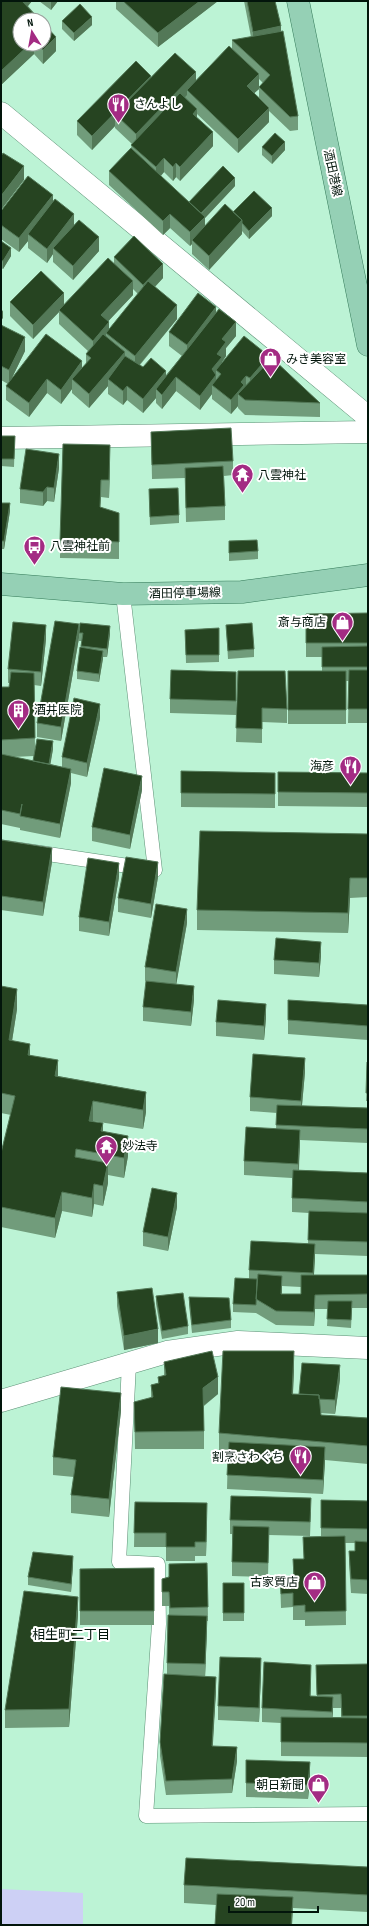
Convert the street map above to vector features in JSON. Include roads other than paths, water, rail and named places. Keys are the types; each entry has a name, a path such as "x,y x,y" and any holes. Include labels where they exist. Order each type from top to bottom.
{"main road":[{"name":"酒田港線","path":"298,1 368,345"},
{"name":"酒田停車場線","path":"1,584 123,594 242,592 368,575"}],"street":[{"path":"1,113 368,417"},
{"path":"1,438 368,432"},
{"path":"1,1401 167,1352 238,1342 368,1348"}],"lane":[{"path":"1,847 155,870 123,594"},
{"path":"129,1364 119,1562 158,1564 159,1624 146,1816 368,1814"}],"place":[{"name":"さんよし","path":"119,124"},
{"name":"みき美容室","path":"270,378"},
{"name":"八雲神社","path":"242,494"},
{"name":"八雲神社前","path":"35,566"},
{"name":"斎与商店","path":"342,642"},
{"name":"酒井医院","path":"18,730"},
{"name":"海彦","path":"350,786"},
{"name":"妙法寺","path":"107,1166"},
{"name":"割烹さわぐち","path":"300,1476"},
{"name":"古家質店","path":"314,1602"},
{"name":"朝日新聞","path":"319,1804"}],"district":[{"name":"相生町二丁目","path":"71,1634"}]}
